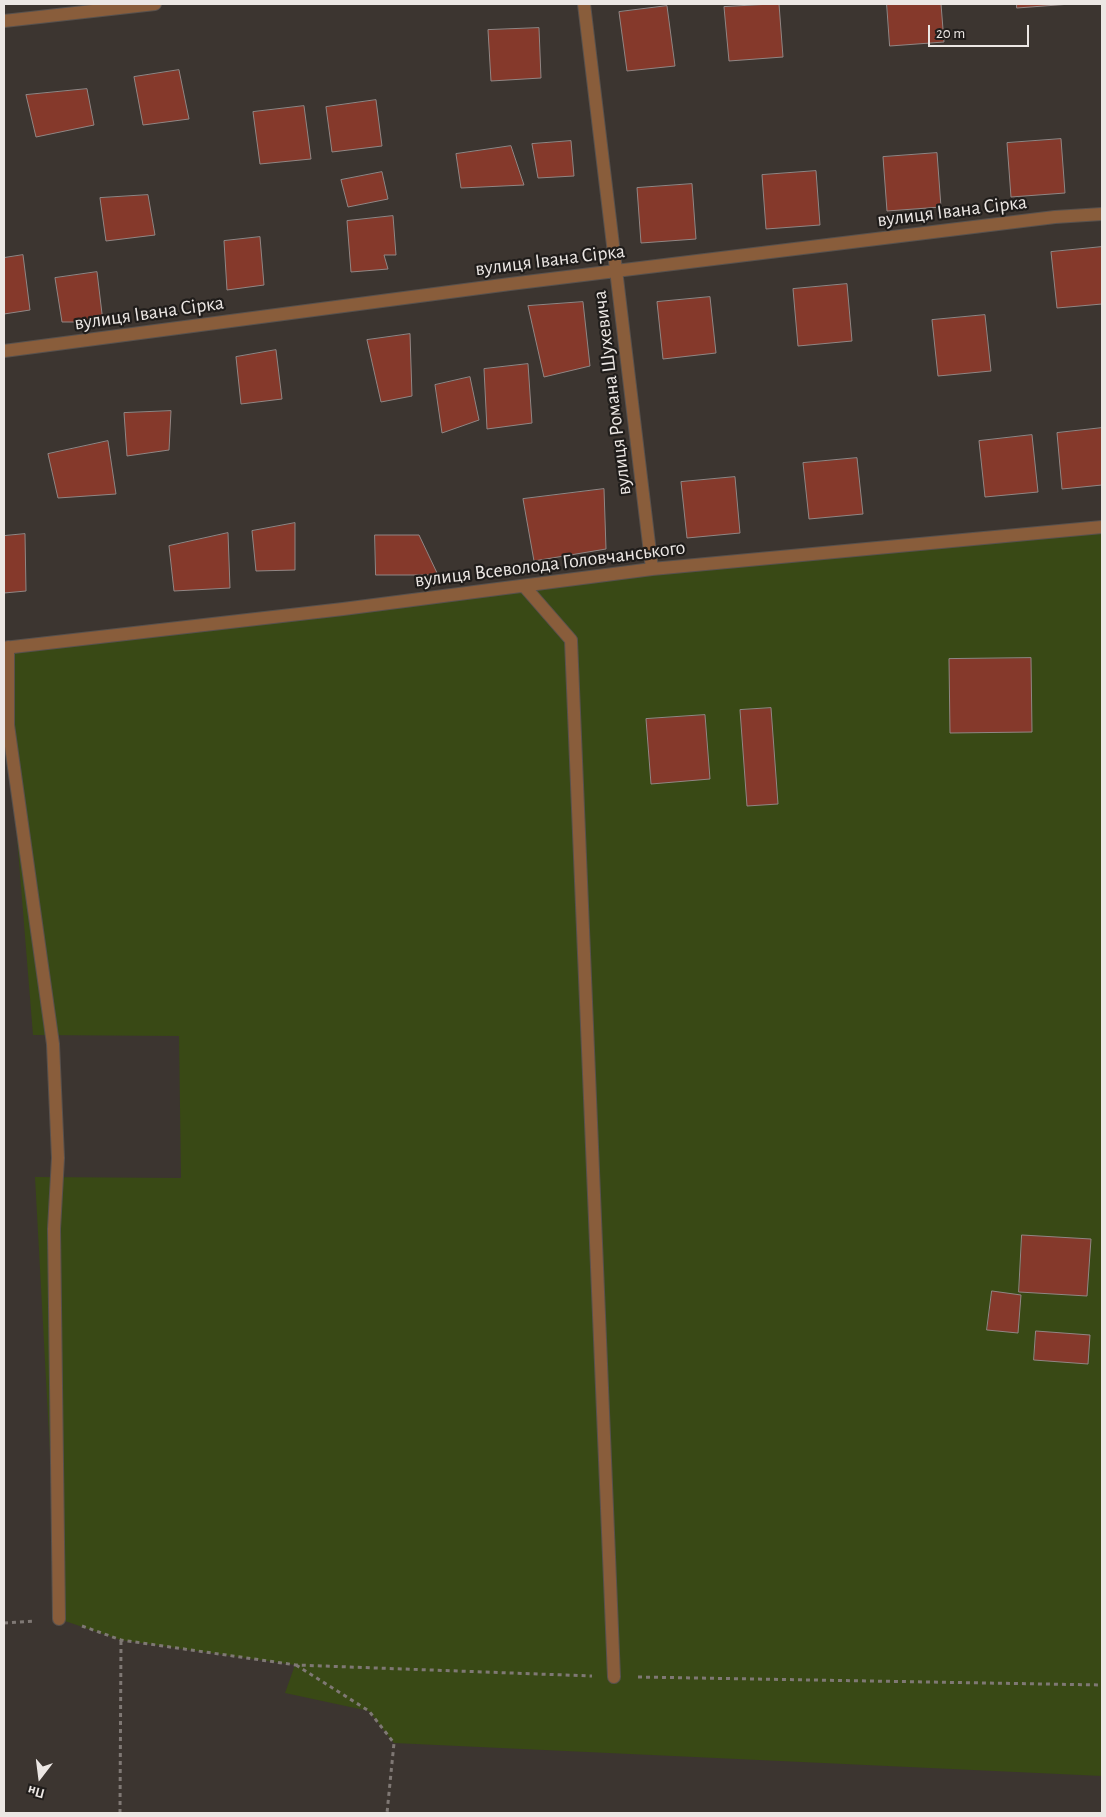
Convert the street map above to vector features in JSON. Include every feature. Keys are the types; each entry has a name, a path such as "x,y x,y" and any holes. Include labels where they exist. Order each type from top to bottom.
{"street":[{"path":"4,20 155,4"},
{"name":"вулиця Романа Шухевича","path":"584,4 652,569"},
{"name":"вулиця Івана Сірка","path":"4,351 1055,217 1102,214"},
{"name":"вулиця Всеволода Головчанського","path":"6,648 652,569 1102,527"},
{"path":"524,586 571,640 614,1677"},
{"path":"6,648 8,725 53,1044 58,1158 54,1229 59,1619"}],"path":[{"path":"4,1623 59,1619 121,1640 296,1665 614,1677 1102,1685"},
{"path":"120,1813 121,1640"},
{"path":"296,1665 369,1711 394,1744 388,1813"}],"green space":[{"path":"1102,527 1102,1776 394,1743 369,1711 285,1693 295,1665 121,1640 59,1619 35,1177 181,1178 179,1036 33,1035 8,726 4,648 524,586"}],"building":[{"path":"779,4 783,57 729,61 724,7"},
{"path":"887,4 941,4 944,42 890,46"},
{"path":"1017,4 1071,4 1017,8"},
{"path":"667,6 675,66 627,71 619,12"},
{"path":"539,28 541,78 491,81 488,30"},
{"path":"179,70 189,119 143,125 134,77"},
{"path":"87,89 94,125 36,137 26,95"},
{"path":"376,100 382,146 332,152 326,107"},
{"path":"304,106 311,159 260,164 253,112"},
{"path":"1061,139 1065,193 1011,197 1007,143"},
{"path":"571,141 574,176 538,178 532,144"},
{"path":"511,146 524,185 461,188 456,154"},
{"path":"937,153 941,207 887,211 883,157"},
{"path":"816,171 820,225 766,229 762,175"},
{"path":"382,172 388,199 348,207 341,180"},
{"path":"692,184 696,239 641,243 637,188"},
{"path":"148,195 155,235 106,241 100,198"},
{"path":"393,216 396,255 384,255 388,269 351,272 347,221"},
{"path":"260,237 264,285 227,290 224,241"},
{"path":"1102,247 1102,304 1057,308 1051,252"},
{"path":"23,255 30,310 4,314 4,258"},
{"path":"97,272 103,322 62,322 55,278"},
{"path":"847,284 852,341 798,346 793,289"},
{"path":"710,297 716,353 663,359 657,302"},
{"path":"583,302 590,366 544,377 528,306"},
{"path":"985,315 991,371 938,376 932,320"},
{"path":"410,334 412,396 381,402 367,340"},
{"path":"276,350 282,399 241,404 236,357"},
{"path":"528,364 532,423 487,429 484,369"},
{"path":"470,377 479,420 442,433 435,385"},
{"path":"171,411 169,450 127,456 124,413"},
{"path":"1102,428 1102,485 1062,489 1057,433"},
{"path":"1032,435 1038,492 985,497 979,441"},
{"path":"108,441 116,494 58,498 48,454"},
{"path":"857,458 863,514 809,519 803,463"},
{"path":"735,477 740,533 687,538 681,482"},
{"path":"604,489 606,549 534,561 523,499"},
{"path":"295,523 295,570 256,571 252,531"},
{"path":"228,533 230,588 174,591 169,546"},
{"path":"25,534 26,591 4,593 4,536"},
{"path":"375,535 419,535 438,575 376,575"},
{"path":"1031,658 1032,732 950,733 949,659"},
{"path":"771,708 778,804 747,806 740,710"},
{"path":"705,715 710,779 651,784 646,719"},
{"path":"1022,1235 1091,1239 1087,1296 1019,1292"},
{"path":"992,1291 1021,1295 1018,1333 987,1330"},
{"path":"1036,1331 1090,1335 1088,1364 1034,1360"}]}
